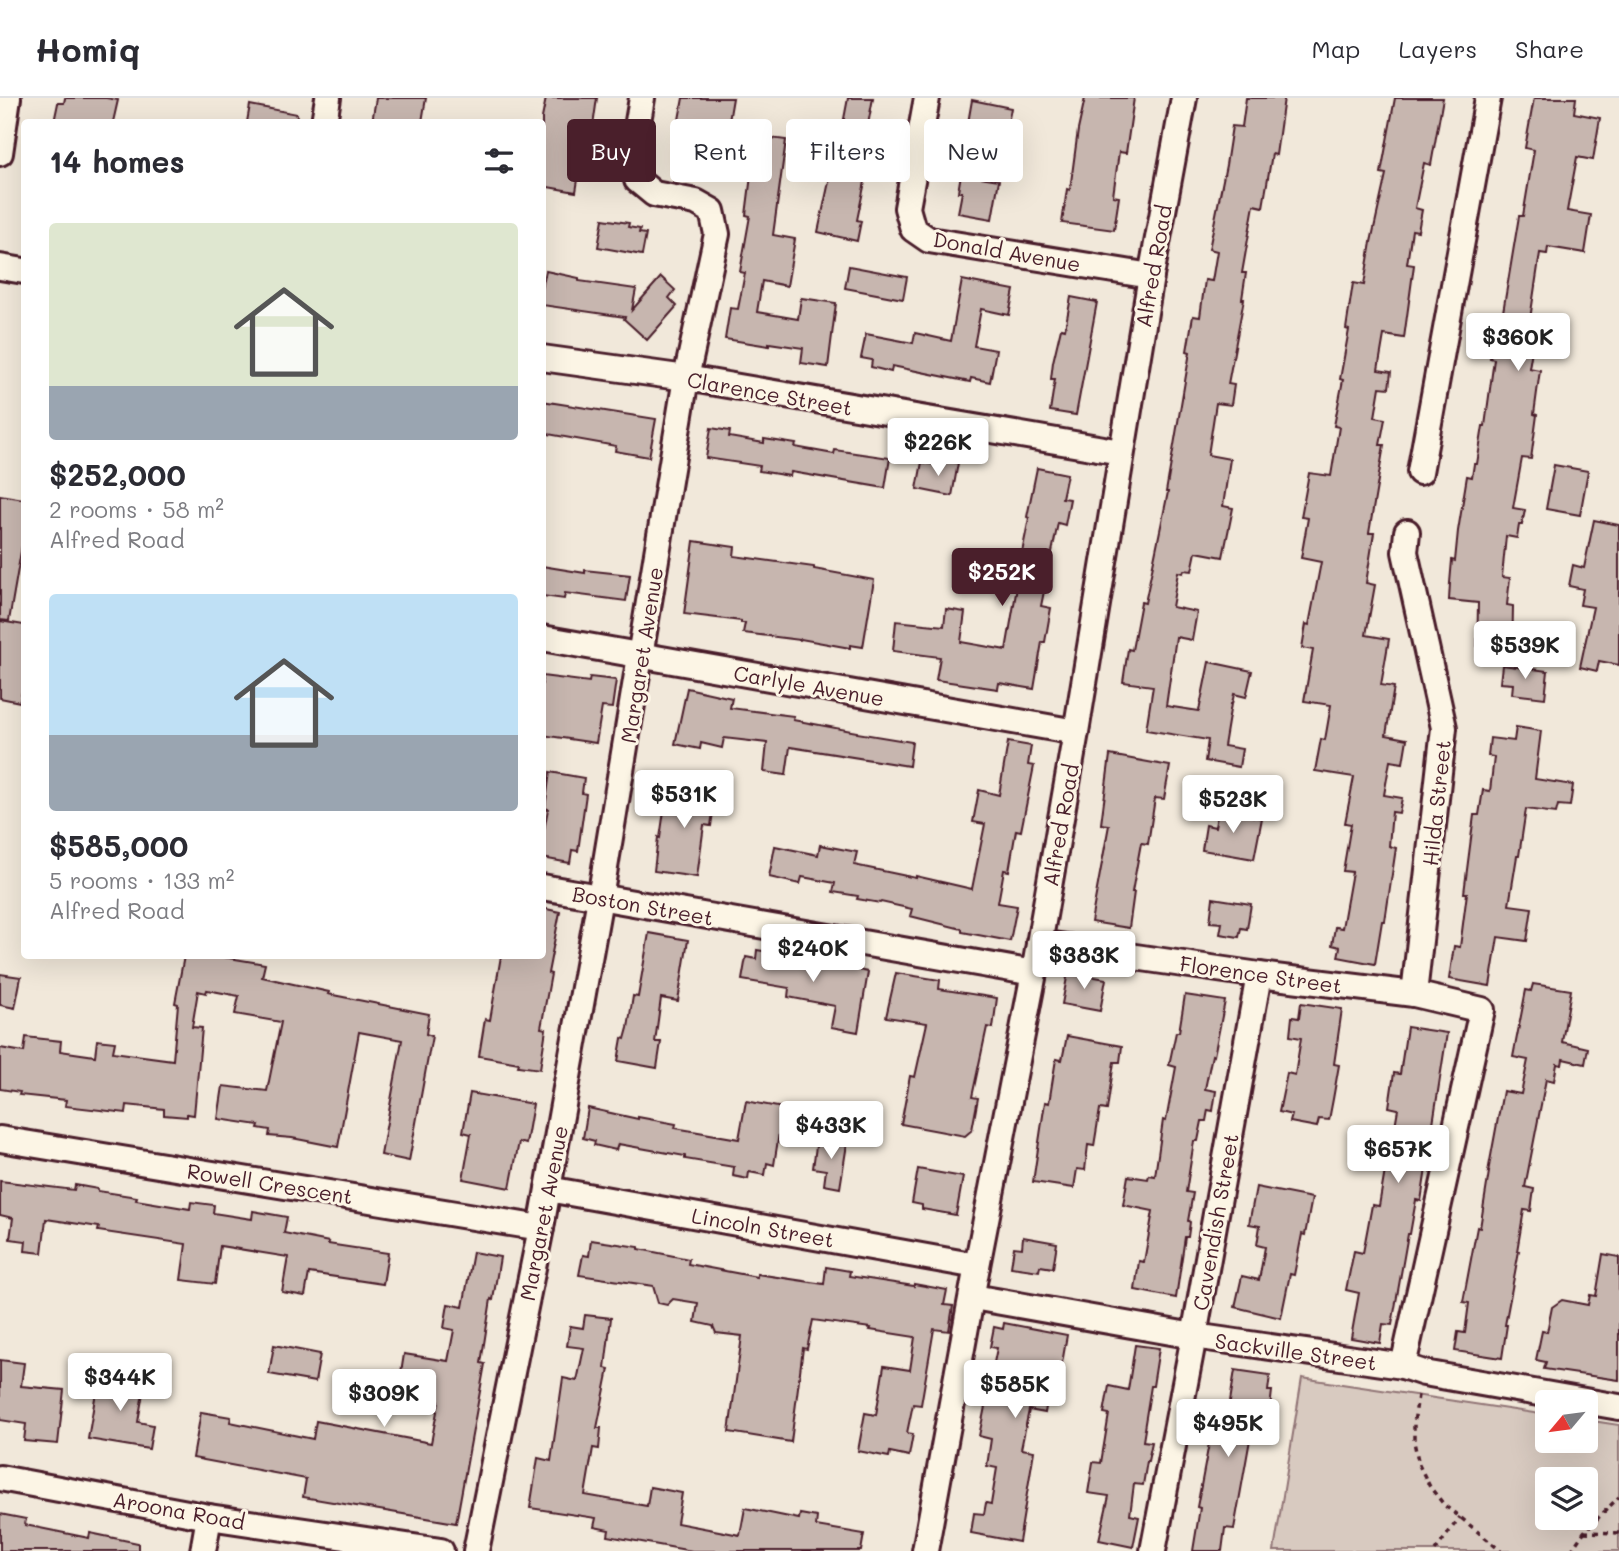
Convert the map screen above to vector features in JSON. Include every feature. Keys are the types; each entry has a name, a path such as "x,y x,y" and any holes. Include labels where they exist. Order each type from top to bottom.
{"street":[{"path":"0,153 8,98"},
{"path":"324,119 328,98"},
{"name":"Margaret Avenue","path":"476,1551 541,1228 600,898 686,378 717,234 712,211 696,202 654,194 637,180 632,157 642,98"},
{"name":"Donald Avenue","path":"928,98 907,208 913,229 929,240 1152,275"},
{"name":"Alfred Road","path":"925,1551 1034,973 1121,452 1184,98"},
{"path":"1420,472 1488,98"},
{"path":"0,267 21,270"},
{"name":"Clarence Street","path":"546,359 686,378 1121,452"},
{"name":"Hilda Street","path":"1407,532 1405,552 1444,728 1414,993"},
{"name":"Carlyle Avenue","path":"546,639 1076,732"},
{"name":"Boston Street","path":"546,888 1034,973"},
{"name":"Florence Street","path":"1039,943 1259,975 1414,993 1482,1010 1414,1369"},
{"name":"Cavendish Street","path":"1153,1551 1259,975"},
{"name":"Rowell Crescent","path":"0,1139 541,1228"},
{"name":"Lincoln Street","path":"548,1189 977,1266"},
{"name":"Sackville Street","path":"973,1297 1194,1336 1414,1369 1619,1407"},
{"name":"Aroona Road","path":"0,1478 209,1517 427,1550"},
{"path":"203,1551 209,1517"}],"path":[{"path":"1414,1369 1418,1398 1414,1442 1419,1465 1430,1488 1445,1506 1501,1551"},
{"path":"1571,1551 1584,1532 1619,1497"},
{"path":"1435,1551 1460,1517"},
{"path":"1584,1532 1619,1533"}],"shaded area":[{"path":"1302,1378 1535,1413 1535,1453 1598,1453 1598,1422 1619,1425 1619,1551 1274,1551"}],"building":[{"path":"65,98 118,100 114,119 55,119 58,103 64,103"},
{"path":"376,98 426,98 422,119 372,119"},
{"path":"546,98 597,98 594,119 567,119 567,182 578,182 576,192 546,187 546,119 542,119"},
{"path":"683,98 733,98 729,119 679,119"},
{"path":"848,98 873,98 869,119 844,119"},
{"path":"1085,98 1134,98 1126,153 1119,152 1113,196 1119,197 1114,230 1062,223"},
{"path":"1246,98 1284,98 1276,155 1272,154 1263,207 1254,205 1242,273 1246,273 1244,299 1228,384 1234,385 1231,405 1216,403 1208,455 1230,459 1223,506 1233,508 1223,557 1196,552 1192,571 1178,572 1172,607 1197,612 1192,640 1176,637 1166,706 1199,711 1209,662 1252,671 1246,697 1234,694 1224,746 1242,749 1239,767 1205,761 1208,740 1146,730 1153,686 1123,682 1128,649 1132,650 1141,602 1145,603 1168,492 1193,316 1200,317 1205,280 1212,281 1217,251 1209,249 1232,126 1242,127"},
{"path":"1395,98 1443,98 1431,165 1424,163 1415,208 1422,210 1418,231 1412,230 1407,264 1414,265 1404,338 1384,335 1378,370 1391,372 1389,388 1380,387 1375,417 1385,419 1380,445 1384,445 1369,533 1374,533 1366,583 1375,585 1366,635 1389,639 1381,685 1394,687 1386,735 1407,739 1403,763 1390,761 1384,795 1402,798 1399,813 1392,812 1389,846 1396,848 1385,921 1382,921 1375,964 1338,957 1340,947 1332,945 1335,927 1342,928 1352,872 1343,871 1351,824 1345,823 1354,777 1315,771 1321,739 1325,740 1331,705 1304,701 1313,650 1302,648 1321,562 1301,558 1308,518 1301,517 1309,473 1331,476 1339,427 1334,426 1343,380 1340,379 1349,330 1346,329 1353,283 1364,285 1386,174 1381,173"},
{"path":"1534,98 1576,98 1574,113 1600,118 1593,160 1577,157 1567,211 1591,215 1585,253 1548,247 1547,254 1540,253 1530,319 1537,320 1529,368 1540,370 1534,414 1537,415 1531,459 1522,458 1513,508 1525,510 1522,525 1519,525 1517,538 1506,536 1502,577 1510,578 1507,605 1513,606 1512,660 1477,659 1478,603 1449,600 1452,560 1455,561 1467,476 1472,477 1474,464 1477,464 1485,426 1494,359 1490,358 1494,335 1499,336 1519,216 1523,216 1534,150 1525,148"},
{"path":"972,100 1011,108 1009,119 969,119"},
{"path":"250,105 297,114 296,119 248,119"},
{"path":"772,138 786,140 773,235 795,239 787,286 762,281 757,312 798,319 801,298 836,303 828,367 801,363 803,348 725,339 730,308 738,309 745,273 740,272 750,216 746,215 750,182 772,182"},
{"path":"829,182 865,182 857,220 861,221 857,241 818,232"},
{"path":"960,182 999,182 992,219 958,213 962,192 958,192"},
{"path":"603,219 629,223 628,227 640,229 639,233 646,234 642,255 598,247"},
{"path":"849,266 907,277 903,299 845,288"},
{"path":"546,271 579,278 579,281 636,289 632,310 661,277 675,290 669,298 677,306 647,340 624,319 625,317 546,306"},
{"path":"962,280 1014,290 1009,315 981,309 974,346 996,350 990,382 971,378 970,382 892,366 891,372 871,367 872,360 861,358 866,334 913,343 915,333 951,341"},
{"path":"1071,297 1097,302 1076,415 1050,411 1055,379 1051,379 1053,362 1061,328 1065,329"},
{"path":"546,402 656,419 649,457 615,451 616,446 546,434"},
{"path":"711,428 730,431 729,437 764,443 764,439 834,454 835,450 890,458 885,488 791,472 790,476 759,471 760,466 706,458"},
{"path":"942,459 958,463 952,496 917,489 922,462 941,466"},
{"path":"1554,465 1588,471 1580,515 1546,509"},
{"path":"1037,468 1067,474 1062,498 1070,499 1065,525 1058,523 1041,606 1051,608 1034,689 999,683 998,689 936,680 940,657 893,651 896,621 944,626 946,609 965,612 961,642 1006,650"},
{"path":"0,495 21,498 21,552 9,621 0,620"},
{"path":"1594,520 1619,525 1619,665 1599,661 1597,671 1580,667 1593,607 1580,605 1583,589 1569,586 1573,565 1584,568"},
{"path":"694,541 735,547 734,556 814,567 874,580 863,647 850,645 850,648 801,639 743,633 745,623 741,621 684,614"},
{"path":"546,567 585,573 585,570 630,575 626,601 565,593 564,599 546,597"},
{"path":"0,621 21,624 21,697 20,702 0,698"},
{"path":"1502,665 1548,671 1545,698 1512,694 1513,684 1500,683"},
{"path":"546,677 589,682 590,677 616,680 612,708 602,707 596,743 546,736"},
{"path":"687,688 732,698 730,708 794,716 793,720 912,742 909,766 790,747 786,775 764,772 767,743 724,738 722,748 701,743 700,749 675,744"},
{"path":"1516,727 1541,731 1535,779 1573,785 1570,806 1558,805 1556,813 1526,809 1509,905 1532,908 1527,941 1498,937 1490,986 1449,979 1454,946 1460,947 1474,815 1479,815 1483,790 1490,791 1494,757 1488,756 1490,738 1514,741"},
{"path":"1008,742 1031,746 1028,765 1034,766 1021,831 1016,830 1009,871 1004,870 998,903 1017,906 1010,941 962,932 962,929 910,916 912,909 833,892 835,883 802,877 800,884 769,877 775,846 818,855 820,845 857,852 854,865 972,889 985,824 973,822 979,790 999,795"},
{"path":"1110,755 1170,766 1164,799 1155,798 1148,844 1141,843 1129,928 1091,922 1109,825 1101,824"},
{"path":"550,772 584,778 582,793 586,794 578,851 572,850 570,863 546,859 546,801"},
{"path":"668,784 716,791 711,826 704,825 697,877 654,871"},
{"path":"1218,810 1262,818 1254,859 1202,850 1206,825 1215,827"},
{"path":"1213,898 1251,904 1247,929 1241,928 1239,937 1220,934 1222,923 1210,922"},
{"path":"546,909 560,912 548,973 551,974 541,1028 546,1029 540,1069 479,1056 485,1019 490,1020 500,959 546,959"},
{"path":"649,933 688,940 678,1001 661,998 655,1042 661,1042 657,1068 618,1061 622,1038 625,1039 628,1028 633,996 638,997"},
{"path":"757,950 819,960 868,972 858,1032 831,1027 835,1006 788,997 789,988 742,980 746,957 756,959"},
{"path":"183,959 235,959 265,964 262,977 329,992 328,994 429,1014 426,1034 432,1036 409,1161 381,1155 402,1040 359,1032 338,1147 269,1136 270,1130 258,1128 259,1125 218,1119 223,1086 267,1091 281,1022 235,1014 239,996 207,990 206,993 198,991 192,1027 202,1028 194,1115 164,1115 164,1109 127,1105 126,1113 65,1106 66,1100 19,1095 20,1092 0,1089 0,1048 24,1052 26,1037 61,1041 60,1051 95,1056 97,1040 115,1042 113,1052 173,1060 178,1004 175,1003"},
{"path":"1068,972 1106,979 1100,1011 1062,1004"},
{"path":"896,973 940,980 939,989 997,998 993,1028 987,1027 972,1097 978,1098 972,1130 965,1136 901,1124 910,1076 915,1077 927,1023 886,1017"},
{"path":"0,974 21,977 15,1008 0,1005"},
{"path":"1533,984 1571,990 1562,1042 1588,1048 1585,1064 1563,1059 1562,1065 1557,1064 1554,1081 1546,1079 1525,1187 1534,1189 1531,1211 1524,1210 1502,1358 1455,1351 1458,1332 1465,1333 1469,1303 1463,1302 1477,1227 1480,1228 1503,1091 1521,1094 1528,1060 1513,1057 1526,990 1531,991"},
{"path":"1185,995 1225,1001 1205,1089 1216,1091 1213,1111 1208,1110 1206,1121 1202,1121 1198,1141 1194,1141 1186,1192 1193,1193 1190,1222 1188,1237 1185,1237 1176,1298 1135,1290 1139,1261 1144,1262 1153,1211 1123,1205 1128,1176 1148,1179 1149,1175 1155,1176 1163,1120 1166,1121 1176,1067 1169,1065 1176,1032 1179,1032"},
{"path":"1301,1003 1342,1009 1334,1064 1339,1065 1329,1120 1319,1119 1317,1127 1290,1122 1292,1115 1279,1112 1287,1073 1295,1075 1301,1038 1290,1036 1292,1017 1299,1018"},
{"path":"1407,1027 1447,1033 1421,1201 1416,1200 1408,1234 1392,1325 1383,1324 1380,1343 1351,1338 1359,1293 1346,1290 1354,1251 1363,1253 1372,1205 1379,1206 1398,1109 1389,1107 1394,1073 1400,1074"},
{"path":"1067,1036 1122,1046 1120,1062 1114,1062 1107,1110 1100,1109 1094,1146 1088,1145 1085,1170 1077,1169 1074,1188 1033,1182 1045,1102 1049,1103 1056,1059 1062,1060"},
{"path":"470,1093 533,1104 526,1144 519,1142 510,1188 463,1179 471,1134 463,1132"},
{"path":"746,1101 783,1108 774,1165 767,1163 765,1175 749,1172 748,1179 733,1176 734,1167 618,1144 616,1150 594,1145 595,1141 583,1138 588,1108 739,1139"},
{"path":"817,1139 847,1144 840,1188 824,1185 826,1170 813,1168"},
{"path":"918,1169 963,1177 956,1215 922,1209 922,1205 912,1203"},
{"path":"0,1181 74,1190 75,1185 137,1197 136,1200 190,1209 191,1202 214,1205 213,1213 252,1219 253,1211 287,1217 284,1233 329,1242 328,1244 388,1253 383,1284 309,1273 305,1296 282,1292 288,1257 220,1246 215,1284 181,1280 186,1244 98,1231 99,1227 46,1219 42,1253 25,1251 26,1241 10,1239 13,1218 0,1215"},
{"path":"1256,1187 1312,1198 1305,1235 1302,1234 1294,1275 1290,1274 1281,1318 1235,1307 1242,1276 1259,1280 1265,1247 1257,1245 1260,1226 1249,1224"},
{"path":"1023,1237 1057,1243 1053,1268 1040,1266 1039,1271 1011,1267 1014,1247 1022,1248"},
{"path":"591,1240 639,1247 689,1259 688,1264 757,1277 757,1274 824,1284 826,1267 850,1271 849,1276 947,1290 944,1305 953,1306 949,1331 934,1329 921,1405 913,1404 907,1433 913,1434 909,1456 890,1452 889,1457 858,1451 865,1413 876,1415 884,1366 910,1370 915,1337 813,1320 807,1349 803,1348 791,1442 729,1432 742,1336 716,1333 713,1326 695,1322 698,1303 673,1299 667,1305 658,1303 653,1286 579,1275 583,1255 589,1256"},
{"path":"473,1252 500,1257 481,1363 485,1364 456,1523 303,1497 306,1479 193,1458 201,1412 231,1417 230,1422 313,1439 316,1421 431,1443 439,1401 390,1393 394,1371 401,1373 404,1354 448,1361 454,1330 444,1328 448,1304 463,1307"},
{"path":"1603,1254 1619,1257 1619,1380 1544,1369 1546,1362 1536,1360 1542,1331 1547,1332 1552,1307 1562,1300 1588,1305 1590,1295 1596,1296"},
{"path":"585,1315 611,1318 605,1368 609,1369 597,1428 601,1428 599,1449 593,1448 585,1495 647,1506 650,1487 682,1493 677,1523 740,1535 745,1508 799,1519 800,1514 817,1517 816,1526 864,1534 861,1551 692,1551 608,1536 609,1530 594,1527 596,1518 530,1508 538,1458 551,1461 563,1378 577,1381 584,1348 567,1346 570,1326 583,1328"},
{"path":"1004,1323 1067,1335 1052,1402 1047,1401 1045,1413 1029,1410 1021,1449 1034,1451 1019,1542 971,1533 974,1513 984,1514 986,1503 991,1504 997,1468 987,1466 991,1439 979,1436 997,1348 990,1347 994,1327 1003,1329"},
{"path":"274,1345 320,1354 315,1382 269,1374"},
{"path":"1135,1345 1159,1348 1143,1441 1152,1442 1143,1485 1134,1484 1130,1515 1139,1517 1133,1547 1099,1540 1109,1496 1088,1493 1093,1462 1101,1463 1109,1414 1104,1413 1109,1386 1128,1390"},
{"path":"0,1360 24,1363 21,1386 64,1390 58,1444 24,1441 26,1424 0,1420"},
{"path":"1235,1370 1270,1375 1270,1408 1256,1406 1234,1529 1225,1528 1222,1551 1193,1551 1212,1411 1228,1414"},
{"path":"102,1374 145,1381 138,1422 153,1425 149,1449 88,1439 97,1386 100,1386"},
{"path":"0,1514 26,1519 25,1525 89,1538 90,1533 138,1543 138,1551 0,1551"}]}
